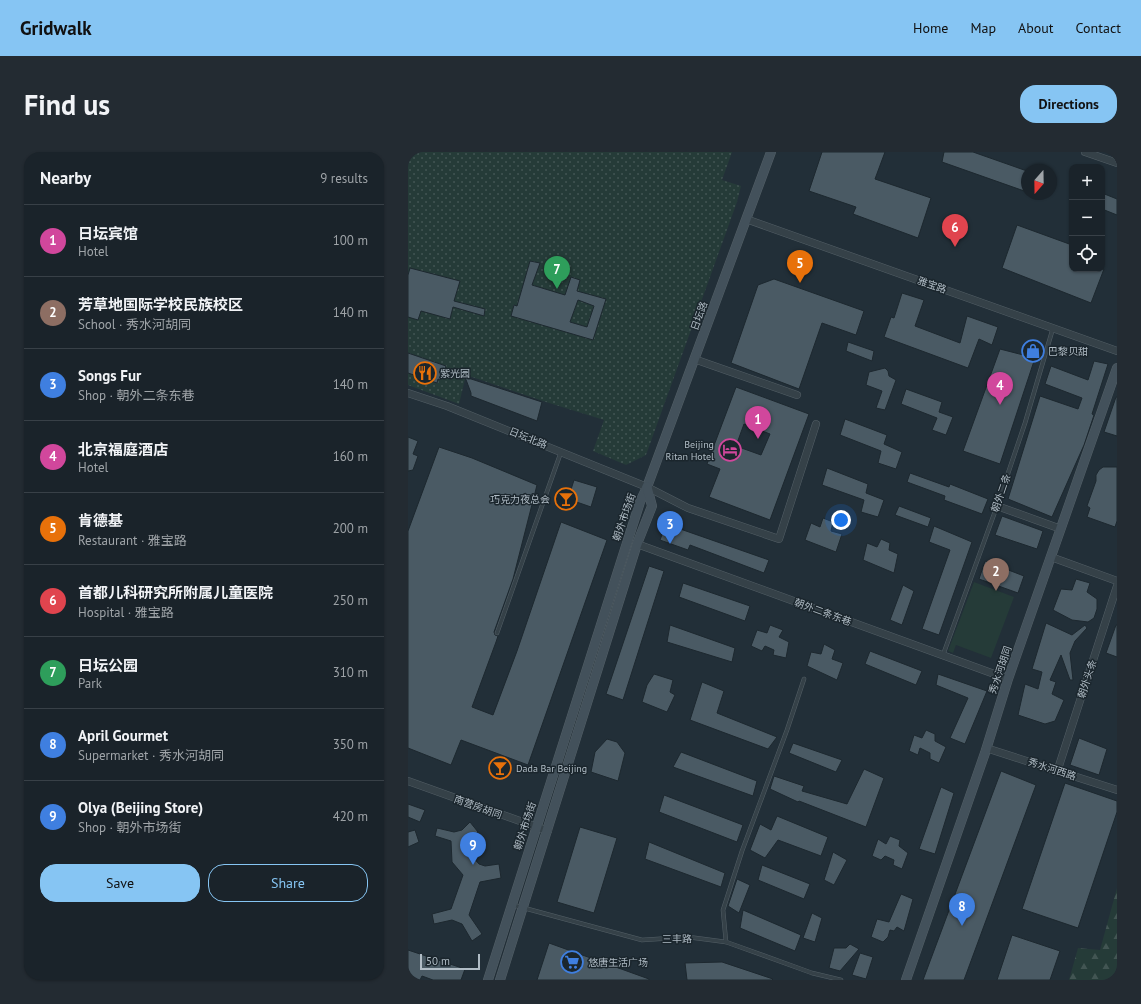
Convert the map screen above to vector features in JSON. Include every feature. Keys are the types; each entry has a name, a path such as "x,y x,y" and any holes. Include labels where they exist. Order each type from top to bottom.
{"main road":[{"name":"日坛路","path":"647,487 771,152"},
{"name":"秀水河胡同","path":"906,980 986,748 1008,679 1117,368"},
{"name":"朝外市场街","path":"500,980 637,544 652,506 647,487"},
{"name":"朝外市场街","path":"488,980 640,502 647,487"}],"street":[{"path":"1085,152 1117,163"},
{"name":"雅宝路","path":"746,219 1117,351"},
{"path":"694,359 797,395"},
{"name":"日坛北路","path":"408,393 447,406 647,487 688,508 779,539 816,424"},
{"path":"997,506 1061,529"},
{"name":"朝外二条东巷","path":"637,544 1008,679"},
{"path":"1051,557 1117,581"},
{"name":"朝外头条","path":"1058,772 1117,586"},
{"name":"秀水河西路","path":"986,748 1117,790"},
{"name":"南营房胡同","path":"408,781 536,828 548,831"}],"lane":[{"name":"朝外二条","path":"942,656 997,506 1025,423 1053,328"},
{"path":"496,633 561,452"},
{"path":"726,942 722,910 804,679"},
{"name":"三丰路","path":"512,905 642,940 688,937 726,942 812,973 841,980"}],"green space":[{"path":"408,152 732,152 722,180 741,186 737,202 646,455 626,465 593,451 604,420 466,375 459,404 408,385"},
{"path":"974,582 1014,597 991,658 956,645 953,653 948,651"},
{"path":"1117,888 1117,980 1069,980 1078,948 1100,950"}],"building":[{"path":"822,152 885,152 875,179 931,198 918,238 853,214 856,207 809,191"},
{"path":"944,152 973,152 1021,169 1021,190 942,162"},
{"path":"1105,194 1117,199 1117,215 1105,210"},
{"path":"1017,225 1069,244 1069,272 1103,272 1091,303 1002,268"},
{"path":"530,261 540,263 532,285 565,295 571,277 580,280 577,291 606,299 593,340 511,316 514,305 517,306","holes":["578,300 594,306 587,327 570,322"]},
{"path":"410,268 460,281 454,301 485,309 484,316 453,307 450,319 421,311 418,320 408,317 408,275"},
{"path":"774,279 864,311 856,335 822,323 799,389 731,363 758,285"},
{"path":"902,293 924,300 915,326 960,343 967,316 998,327 992,345 979,339 968,368 884,337 891,317 894,318"},
{"path":"848,342 874,351 872,361 846,351"},
{"path":"1000,349 1035,358 1000,464 963,451"},
{"path":"408,353 446,366 440,380 438,379 437,383 408,373"},
{"path":"1094,361 1108,364 1084,445 1052,517 1008,499 1040,396 1078,409 1082,398 1045,384 1051,366 1088,380"},
{"path":"885,368 888,371 889,376 896,380 885,410 876,408 882,391 866,385 869,372"},
{"path":"465,377 542,402 537,421 471,396"},
{"name":"Beijing Ritan Hotel","path":"736,387 809,414 770,520 709,497 720,469 707,464","holes":["744,424 770,434 761,455 736,446"]},
{"path":"906,389 942,402 939,412 953,417 946,435 932,430 937,418 901,404"},
{"path":"1117,397 1117,436 1104,432"},
{"path":"845,419 887,435 884,444 902,452 896,469 878,463 881,451 840,435"},
{"path":"408,437 418,441 413,454 418,456 413,470 408,471"},
{"path":"439,447 472,458 537,485 513,579 494,632 495,635 498,636 472,707 493,715 517,651 561,522 607,540 528,765 461,740 451,765 408,748 408,531"},
{"path":"1103,467 1117,467 1117,521 1115,527 1087,517 1090,508 1087,506 1096,481 1096,475"},
{"path":"827,468 868,484 866,493 884,500 878,517 861,512 864,500 822,485"},
{"path":"910,473 949,487 950,484 988,499 982,514 944,500 945,496 907,482"},
{"path":"574,480 597,487 591,507 568,499"},
{"path":"899,506 931,518 928,527 895,515"},
{"path":"1002,516 1043,531 1037,549 995,535"},
{"path":"823,518 833,522 831,531 842,534 836,552 805,540 811,523 820,527"},
{"path":"666,524 769,560 764,573 690,545 688,550 660,540"},
{"path":"934,526 972,542 939,635 922,629 950,550 929,542"},
{"path":"881,539 890,543 889,550 898,554 894,573 863,560 867,543 877,547"},
{"path":"985,561 1024,576 1018,593 979,579"},
{"path":"649,566 664,571 623,700 606,694"},
{"path":"1076,579 1090,583 1087,592 1097,599 1097,609 1094,618 1088,622 1072,620 1053,610 1061,589 1072,590"},
{"path":"683,583 750,606 745,621 679,597"},
{"path":"903,585 914,591 902,625 890,620"},
{"path":"1046,623 1072,635 1085,625 1087,628 1075,641 1070,653 1073,680 1070,680 1061,655 1050,680 1056,682 1052,694 1064,700 1055,721 1045,724 1018,715 1025,684 1038,689 1042,672 1032,669"},
{"path":"670,625 735,648 732,662 667,642"},
{"path":"770,625 783,630 779,637 789,642 786,658 773,655 774,650 765,646 762,651 751,646 757,630 767,633"},
{"path":"1117,625 1117,657 1106,653"},
{"path":"824,644 835,650 832,659 843,663 837,680 807,666 811,652 821,654"},
{"path":"870,651 922,671 916,685 865,664"},
{"path":"654,674 673,680 670,692 675,695 667,712 642,702 647,685"},
{"path":"938,674 987,691 965,744 950,738 968,698 936,685"},
{"path":"702,682 724,691 717,713 777,737 768,749 690,720"},
{"path":"926,730 935,734 935,741 946,747 939,763 930,759 930,753 920,748 918,755 909,751 914,735 922,738"},
{"path":"1079,738 1107,749 1099,775 1070,765"},
{"path":"607,739 617,742 625,753 618,781 591,772 595,752"},
{"path":"793,743 842,760 836,772 789,753"},
{"path":"681,752 757,781 753,796 673,767"},
{"path":"864,769 884,778 866,827 799,801 798,802 770,789 774,776 804,786 802,791 847,804"},
{"path":"1001,771 1036,785 964,980 923,980"},
{"path":"1065,783 1117,801 1117,812 1078,928 1022,909"},
{"path":"941,787 954,793 935,854 919,849"},
{"path":"664,795 743,825 737,842 659,812"},
{"path":"408,804 425,810 420,822 408,817"},
{"path":"777,816 828,837 821,856 778,840 765,858 750,850 760,824 771,830"},
{"path":"470,822 478,832 468,841 470,854 479,864 485,866 499,864 501,878 480,882 469,915 482,934 472,941 462,924 452,920 434,924 432,914 451,909 463,875 452,862 451,841 435,836 437,828 454,832 462,830"},
{"path":"580,827 617,838 594,913 557,902"},
{"path":"415,830 419,842 408,847 408,832"},
{"path":"890,836 900,840 899,846 908,853 902,869 893,865 894,860 885,856 881,860 872,856 878,839 886,844"},
{"path":"649,842 725,873 721,887 645,859"},
{"path":"833,852 847,860 834,885 824,880"},
{"path":"762,865 810,884 804,899 758,880"},
{"path":"737,879 750,885 739,913 728,906"},
{"path":"901,894 913,899 904,931 897,927 894,931 890,930 888,937 883,942 871,937 877,919 889,922"},
{"path":"743,910 801,935 795,951 740,928"},
{"path":"812,913 822,918 815,942 803,938"},
{"path":"1012,935 1060,951 1050,980 997,980"},
{"name":"悠唐生活广场","path":"549,943 649,979 649,980 537,980"},
{"path":"850,944 859,949 840,971 829,968 834,948 846,948"},
{"path":"408,950 465,969 461,980 433,980 422,976 420,980 408,980"},
{"path":"860,953 873,957 866,979 852,975"},
{"path":"722,962 773,979 687,980 685,963"}],"place":[{"name":"首都儿科研究所附属儿童医院","path":"955,247"},
{"name":"肯德基","path":"800,283"},
{"name":"日坛公园","path":"557,289"},
{"name":"巴黎贝甜","path":"1033,351"},
{"name":"紫光园","path":"425,373"},
{"name":"北京福庭酒店","path":"1000,405"},
{"name":"日坛宾馆","path":"758,439"},
{"name":"Beijing Ritan Hotel","path":"730,450"},
{"name":"巧克力夜总会","path":"566,499"},
{"name":"Songs Fur","path":"670,544"},
{"name":"芳草地国际学校民族校区","path":"996,591"},
{"name":"Dada Bar Beijing","path":"500,768"},
{"name":"Olya (Beijing Store)","path":"473,865"},
{"name":"April Gourmet","path":"962,926"},
{"name":"悠唐生活广场","path":"572,962"}]}
